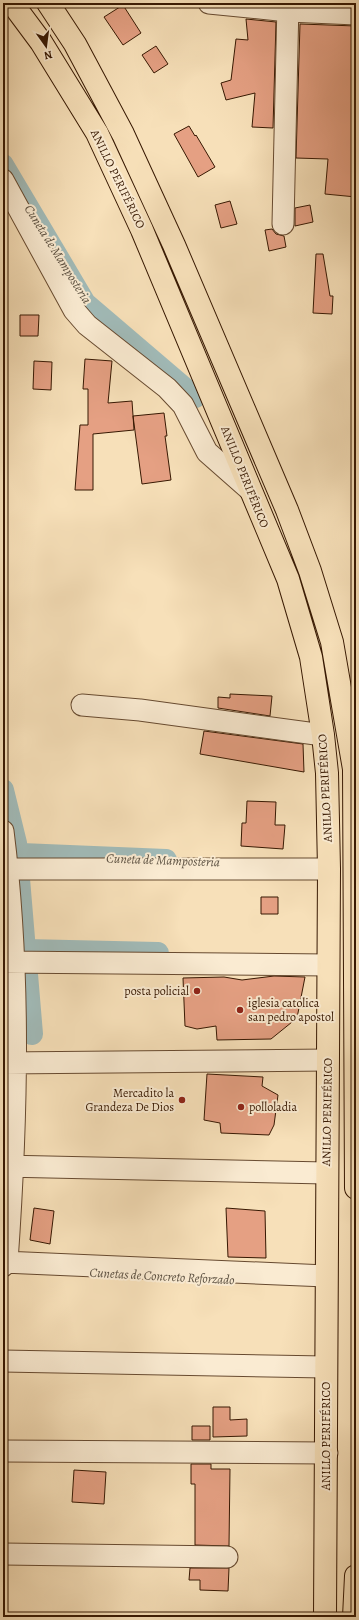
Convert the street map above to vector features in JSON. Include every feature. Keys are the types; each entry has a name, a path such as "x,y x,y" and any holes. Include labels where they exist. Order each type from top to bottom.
{"highway":[{"name":"ANILLO PERIFÉRICO","path":"12,3 41,42 97,133 142,230 249,489 288,579 311,657 323,734 327,773 329,869 326,1173 327,1452 325,1617"},
{"name":"ANILLO PERIFÉRICO","path":"48,3 75,44 123,134 174,245 287,510 310,571 332,642 355,768 356,1188"},
{"path":"354,1617 356,1576"}],"street":[{"path":"209,3 288,7 356,14"},
{"path":"283,224 288,7"},
{"path":"3,180 74,310 87,325 167,388 183,405 207,452 249,489"},
{"path":"82,705 140,710 323,734"},
{"path":"327,773 355,768"},
{"path":"3,831 14,870 18,963 9,1063 8,1166 4,1264 326,1276"},
{"path":"14,870 329,869"},
{"path":"18,963 328,965"},
{"path":"9,1063 328,1060"},
{"path":"8,1166 326,1173"},
{"path":"3,1361 326,1366"},
{"path":"3,1451 327,1452"},
{"path":"3,1554 228,1557"}],"building":[{"path":"123,5 141,33 123,45 104,17"},
{"path":"246,19 276,22 273,128 252,127 255,93 226,100 221,83 231,80 236,39 248,40"},
{"path":"300,24 356,26 353,89 356,90 356,197 325,194 328,159 296,158"},
{"path":"156,46 168,64 154,73 142,55"},
{"path":"189,126 215,167 198,177 174,134"},
{"path":"230,201 237,224 221,228 215,205"},
{"path":"310,205 313,222 295,226 295,208"},
{"path":"272,229 276,234 284,236 286,247 269,251 265,230"},
{"path":"316,254 323,254 330,296 333,296 332,314 313,313"},
{"path":"20,315 39,315 38,336 20,336"},
{"path":"85,359 112,361 108,403 132,401 134,430 93,434 93,490 75,490 80,425 88,425 88,389 83,389"},
{"path":"34,361 52,362 51,390 33,389"},
{"path":"164,413 167,436 165,436 171,480 142,484 133,416"},
{"path":"230,694 272,696 270,716 218,708 218,697 230,698"},
{"path":"204,731 303,744 304,772 200,754"},
{"path":"247,801 276,802 275,825 285,825 283,849 241,846 242,823 246,823"},
{"path":"261,897 278,897 278,914 261,914"},
{"path":"274,976 305,977 297,1018 271,1039 217,1040 216,1026 197,1029 185,1026 183,978 224,977 242,980"},
{"name":"polloladia","path":"207,1074 263,1077 262,1086 278,1095 274,1125 269,1135 221,1133 220,1123 204,1120"},
{"path":"34,1208 54,1211 50,1244 30,1240"},
{"path":"226,1208 265,1211 266,1258 228,1257"},
{"path":"213,1407 230,1407 230,1420 247,1419 247,1436 213,1437"},
{"path":"192,1426 210,1426 210,1440 192,1440"},
{"path":"191,1464 211,1464 211,1469 230,1469 229,1546 195,1545 195,1484 191,1484"},
{"path":"74,1470 106,1472 104,1504 72,1502"},
{"path":"190,1568 229,1568 228,1591 200,1590 200,1580 189,1580"}],"waterway":[{"name":"Cuneta de Mamposteria","path":"3,165 85,303 195,397"},
{"name":"Cuneta de Mamposteria","path":"3,790 16,843 32,1034"},
{"name":"Cuneta de Mamposteria","path":"21,854 166,860"},
{"name":"Cuneta de Mamposteria","path":"25,950 158,953"}],"place":[{"name":"posta policial","path":"197,991"},
{"name":"iglesia catolica san pedro apostol","path":"240,1010"},
{"name":"Mercadito la Grandeza De Dios","path":"182,1100"},
{"name":"polloladia","path":"241,1107"}],"water label":[{"name":"Cunetas de Concreto Reforzado","path":"162,1276"}]}
